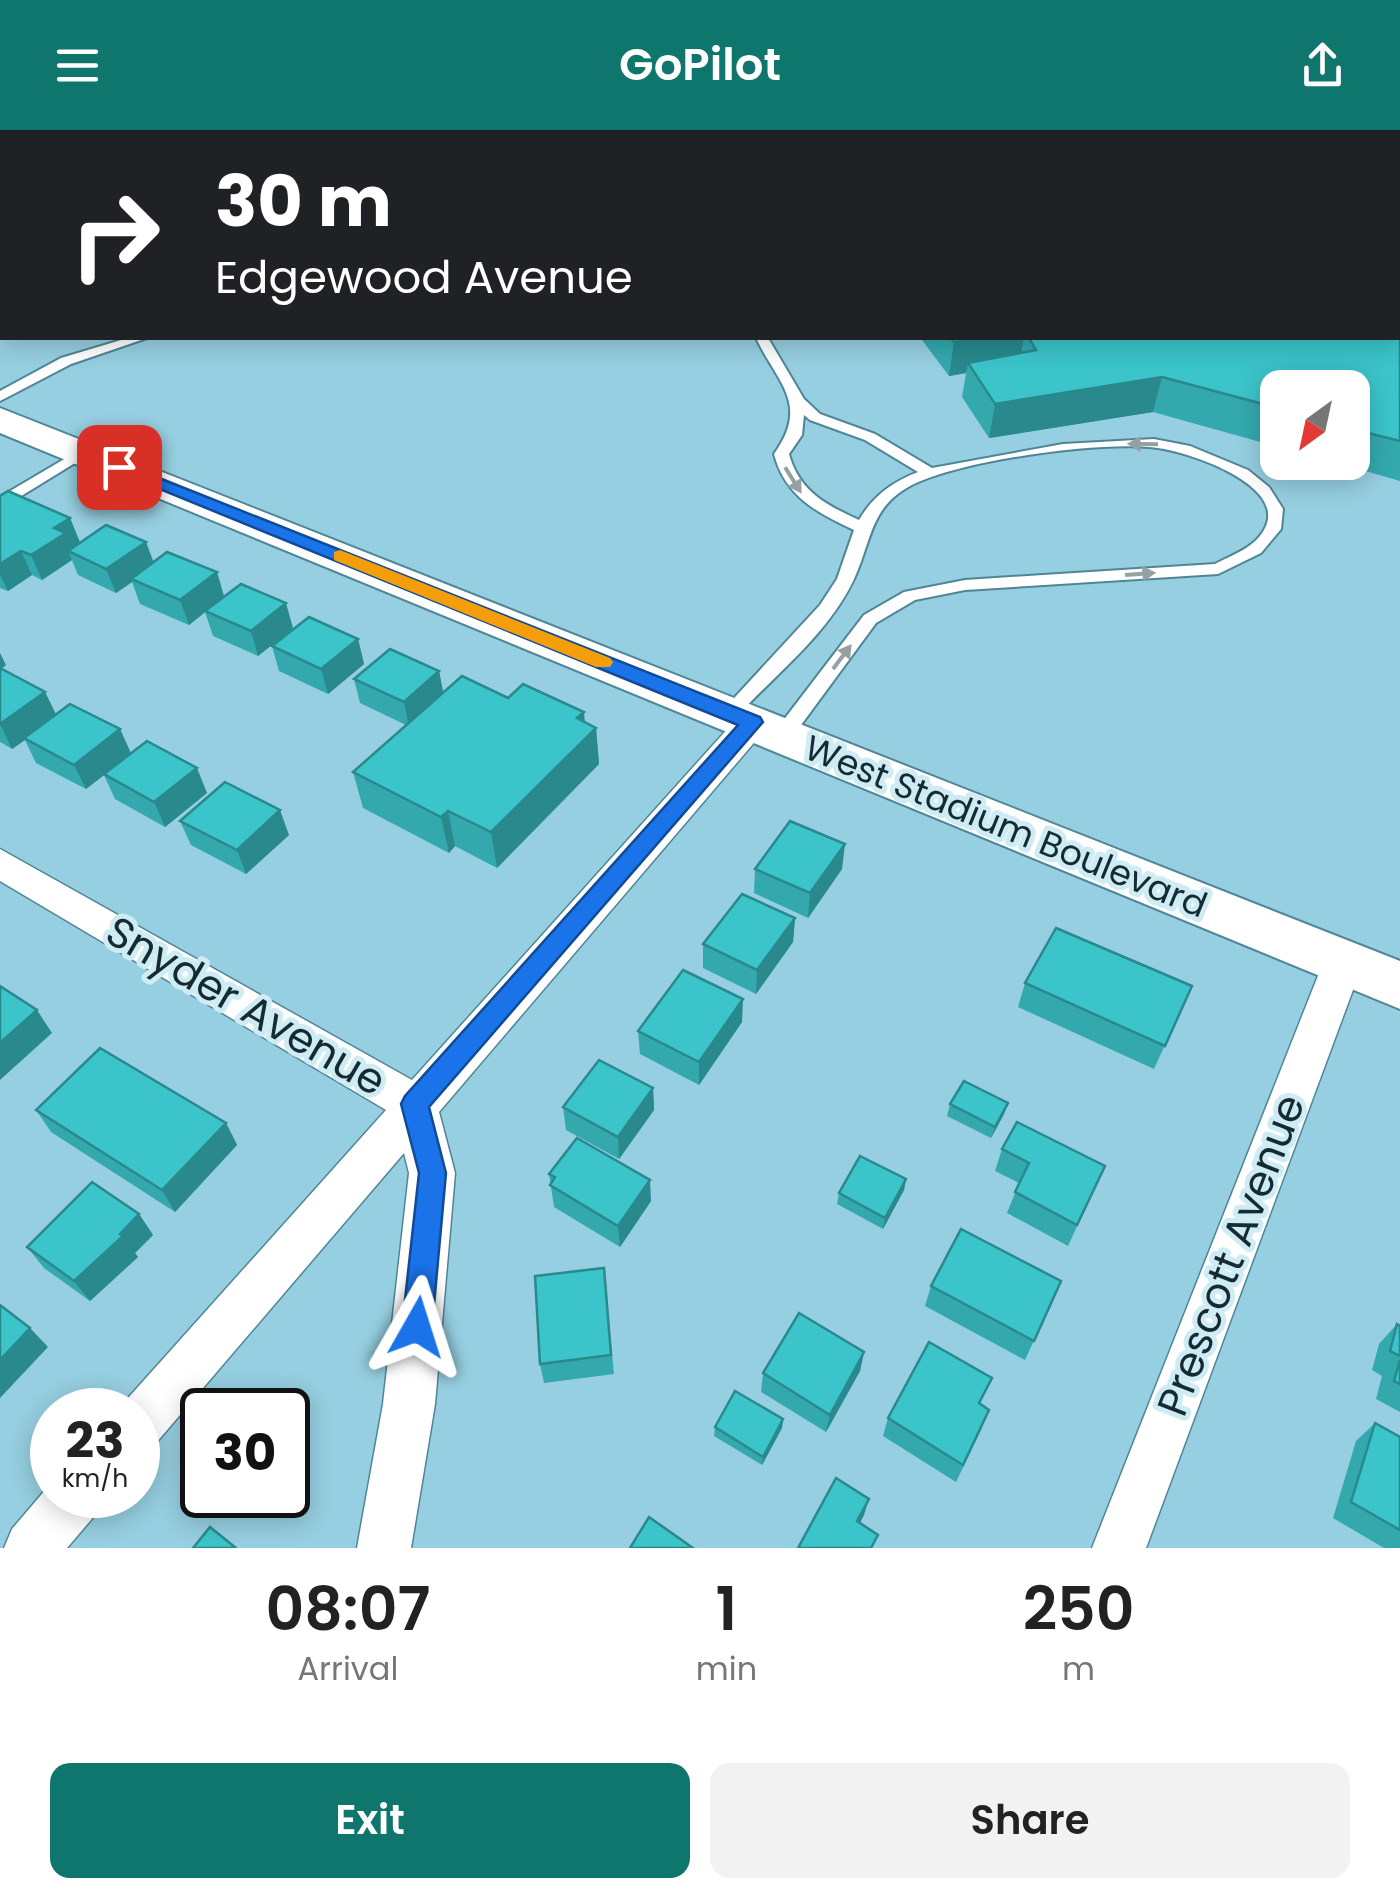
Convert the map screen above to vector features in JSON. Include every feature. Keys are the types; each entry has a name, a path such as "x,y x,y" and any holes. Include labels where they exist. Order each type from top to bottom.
{"main road":[{"name":"West Stadium Boulevard","path":"0,419 1400,986"}],"street":[{"path":"160,1399 415,1104 755,724"},
{"name":"Snyder Avenue","path":"0,862 415,1104 432,1173 409,1404 384,1548"},
{"name":"Prescott Avenue","path":"1118,1548 1342,962"},
{"path":"31,1548 56,1518"}],"lane":[{"path":"0,396 66,361 134,340"},
{"path":"763,340 798,401 815,417 870,437 930,473"},
{"path":"798,401 795,435 782,454 785,475 797,492 863,528"},
{"path":"1152,442 1230,464 1259,483 1275,507 1274,531 1252,556 1218,569 965,585 910,596 870,619 755,724 838,593 875,504 903,484 944,467 1102,444 1152,442"},
{"path":"0,504 83,452"}],"building":[{"path":"1030,340 1400,340 1400,441 1370,434 1370,370 1260,370 1260,403 1162,377 995,404 968,363 1036,350"},
{"path":"8,491 70,518 54,528 66,533 31,555 21,551 0,564 0,496"},
{"path":"106,525 146,542 106,569 68,551"},
{"path":"167,552 217,572 180,600 131,579"},
{"path":"241,584 286,603 251,631 205,611"},
{"path":"309,617 358,639 321,669 272,646"},
{"path":"390,649 439,671 404,702 354,679"},
{"path":"0,670 45,692 0,724"},
{"path":"462,676 508,698 523,684 584,712 577,718 596,728 491,832 448,811 441,817 353,772"},
{"path":"70,704 120,729 74,765 24,738"},
{"path":"147,741 197,768 154,802 104,774"},
{"path":"225,782 280,810 237,850 180,821"},
{"path":"790,821 845,844 810,893 755,869"},
{"path":"742,894 795,918 757,970 703,944"},
{"path":"1056,928 1192,986 1165,1046 1025,983"},
{"path":"683,970 743,999 699,1062 638,1031"},
{"path":"0,986 37,1010 0,1043"},
{"path":"100,1048 226,1123 162,1190 36,1110"},
{"path":"599,1060 653,1088 618,1137 563,1107"},
{"path":"964,1081 1008,1103 995,1127 950,1104"},
{"path":"1017,1122 1105,1166 1077,1225 1015,1192 1029,1163 1002,1149"},
{"path":"577,1138 650,1180 618,1226 550,1185 555,1177 549,1174"},
{"path":"860,1156 906,1179 885,1218 839,1193"},
{"path":"92,1182 139,1214 120,1234 123,1236 74,1281 27,1247"},
{"path":"961,1229 1061,1281 1034,1341 931,1286"},
{"path":"604,1268 611,1355 540,1364 535,1276"},
{"path":"0,1305 30,1328 0,1360"},
{"path":"799,1313 864,1352 830,1415 763,1373"},
{"path":"1397,1324 1400,1326 1400,1356 1390,1351"},
{"path":"929,1342 992,1378 979,1403 989,1410 963,1465 888,1418"},
{"path":"1400,1360 1400,1384 1394,1381"},
{"path":"735,1391 783,1419 763,1457 715,1427"},
{"path":"1375,1423 1400,1437 1400,1530 1351,1502"},
{"path":"836,1478 869,1499 857,1521 878,1535 871,1548 798,1548"},
{"path":"649,1517 693,1548 630,1548"},
{"path":"210,1527 236,1548 193,1548"}],"slow traffic":[{"path":"340,556 603,662"}],"route":[{"path":"119,467 752,722 415,1104 432,1173 417,1327"}]}
